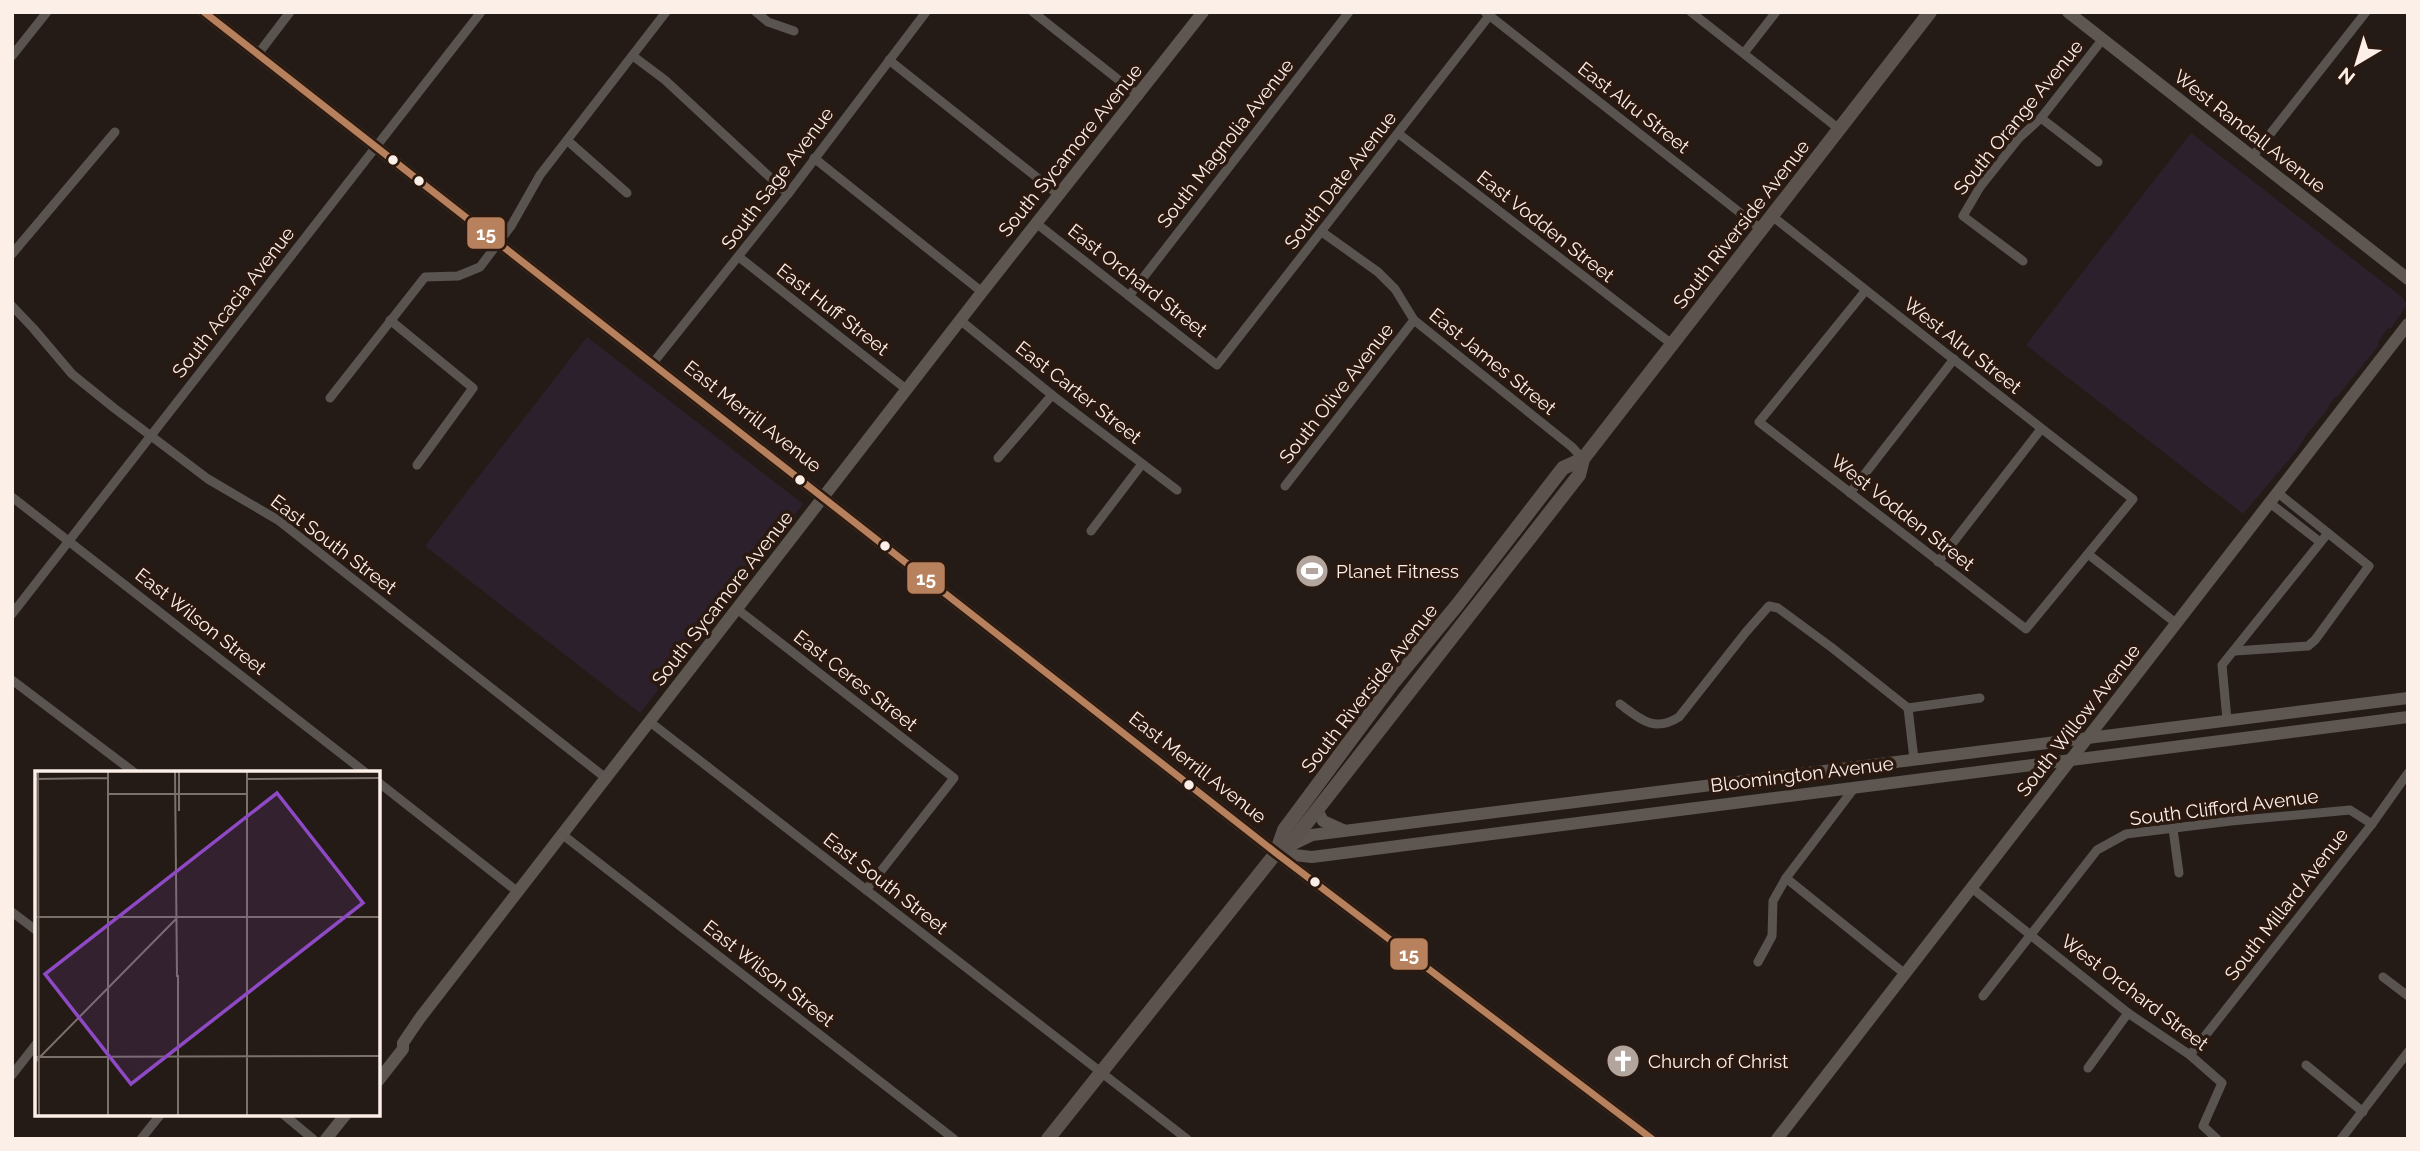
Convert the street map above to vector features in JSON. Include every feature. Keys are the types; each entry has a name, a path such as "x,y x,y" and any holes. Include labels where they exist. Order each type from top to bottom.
{"main road":[{"name":"East Merrill Avenue","path":"204,12 1276,853 1651,1139"},
{"name":"South Sycamore Avenue","path":"380,1078 402,1049 403,1043 518,892 906,389 1203,12"},
{"name":"South Riverside Avenue","path":"1048,1139 1276,853 1295,838 1317,810 1579,475 1583,460 1930,12"},
{"name":"West Randall Avenue","path":"2068,12 2408,279"},
{"name":"South Willow Avenue","path":"1777,1139 1973,890 2408,324"},
{"name":"South Riverside Avenue","path":"1276,853 1284,830 1393,683 1563,468 1583,460"},
{"name":"Bloomington Avenue","path":"1276,853 1312,835 2408,698"},
{"name":"Bloomington Avenue","path":"1276,853 1314,856 2408,717"},
{"path":"1317,810 1324,821 1347,831"},
{"name":"South Sycamore Avenue","path":"380,1067 398,1045 403,1043"},
{"path":"326,1139 344,1116"}],"street":[{"path":"12,56 47,12"},
{"path":"258,54 290,12"},
{"name":"South Acacia Avenue","path":"12,614 481,12"},
{"path":"330,398 425,277 458,276 480,267 512,226 540,175 666,12"},
{"path":"756,12 768,22 794,31"},
{"name":"South Sage Avenue","path":"653,363 788,194 926,12"},
{"path":"1033,12 1139,96"},
{"name":"South Magnolia Avenue","path":"1129,296 1349,12"},
{"path":"1691,12 1839,129"},
{"path":"1744,53 1776,12"},
{"path":"2252,157 2366,12"},
{"name":"South Date Avenue","path":"1217,365 1399,134 1487,14"},
{"name":"East Alru Street","path":"1487,14 1762,230"},
{"name":"South Orange Avenue","path":"2023,261 1963,216 1980,187 2019,138 2041,118 2102,40"},
{"path":"633,56 665,80 788,194"},
{"path":"889,60 1059,195"},
{"path":"2041,118 2098,162"},
{"path":"12,254 115,132"},
{"name":"East Vodden Street","path":"1399,134 1673,345"},
{"path":"568,141 626,193"},
{"path":"814,158 982,292"},
{"name":"West Alru Street","path":"1772,216 2133,499 2088,554"},
{"name":"East Orchard Street","path":"1036,223 1217,365"},
{"name":"East James Street","path":"1322,232 1378,272 1395,289 1414,320 1572,447 1583,460"},
{"name":"East Huff Street","path":"739,257 906,389"},
{"name":"West Vodden Street","path":"1866,290 1759,422 2025,629 2088,554"},
{"name":"East South Street","path":"12,306 72,374 208,479 278,520 607,779"},
{"path":"390,320 473,387 417,465"},
{"name":"East Carter Street","path":"960,320 1177,490"},
{"name":"South Olive Avenue","path":"1285,486 1414,320"},
{"path":"1850,492 1954,359"},
{"path":"998,458 1052,394"},
{"path":"1938,562 2041,429"},
{"path":"1091,531 1142,464"},
{"name":"East Wilson Street","path":"12,497 363,771"},
{"path":"2235,651 2308,646 2369,566 2328,533 2274,498"},
{"path":"2274,498 2320,542"},
{"path":"2227,720 2222,666 2328,533"},
{"path":"2088,554 2177,624"},
{"path":"1620,704 1644,722 1673,721 1769,606 1778,608 1831,646 1908,708 1914,759"},
{"name":"East Ceres Street","path":"737,609 954,778 866,890"},
{"path":"12,680 132,771"},
{"path":"1908,708 1980,698"},
{"name":"East South Street","path":"650,722 1187,1139"},
{"name":"South Millard Avenue","path":"2190,1055 2372,824 2408,773"},
{"path":"380,784 518,892"},
{"path":"1758,961 1772,936 1773,901 1786,878 1855,786"},
{"name":"South Clifford Avenue","path":"1983,996 2097,850 2126,834 2350,810 2372,824"},
{"path":"2173,829 2179,873"},
{"name":"East Wilson Street","path":"563,835 954,1139"},
{"path":"1786,878 1905,974"},
{"name":"West Orchard Street","path":"1973,890 2128,1013 2190,1055 2222,1083 2203,1126 2217,1139"},
{"path":"12,912 35,929"},
{"path":"2383,976 2408,996"},
{"path":"2088,1068 2128,1013"},
{"path":"12,1075 35,1046"},
{"path":"2341,1139 2408,1052"},
{"path":"2306,1065 2363,1112"},
{"path":"141,1139 159,1116"},
{"path":"285,1116 313,1139"}],"shaded area":[{"path":"2191,133 2403,298 2407,305 2297,450 2243,514 2026,345"},
{"path":"587,337 803,504 640,713 425,546"}],"transit line":[{"name":"15","path":"204,12 1276,853 1652,1139"}],"place":[{"name":"Planet Fitness","path":"1312,571"},
{"name":"Church of Christ","path":"1623,1061"}]}
